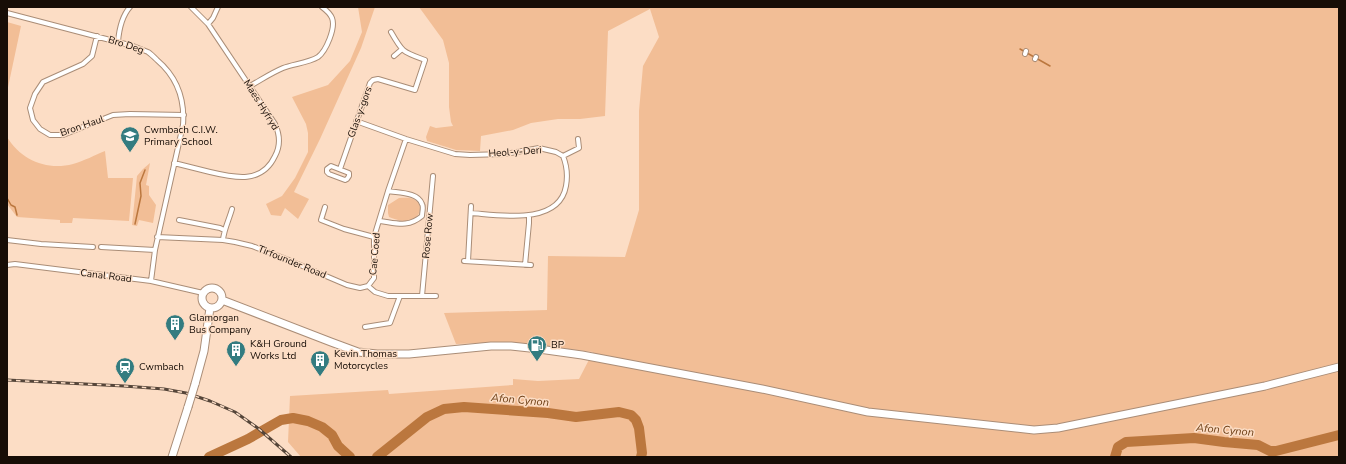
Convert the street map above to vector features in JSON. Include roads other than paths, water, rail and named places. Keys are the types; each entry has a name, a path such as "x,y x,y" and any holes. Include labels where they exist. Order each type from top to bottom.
{"main road":[{"path":"208,289 217,289 222,293 221,303 217,307 210,308 203,302 202,296 204,293 208,289"},
{"path":"222,300 358,352 377,354 409,354 491,346 511,346 539,349 582,355 762,389 868,412 1034,430 1058,428 1265,386 1339,367"},
{"path":"172,457 204,351 210,308"}],"street":[{"path":"118,42 119,31 130,7"},
{"name":"Maes Hyfryd","path":"174,163 231,177 248,177 260,174 272,164 277,154 280,142 280,133 250,86 208,24 191,7"},
{"path":"208,24 213,18 218,7"},
{"path":"250,86 282,68 318,57 325,49 334,26 332,18 322,7"},
{"name":"Bro Deg","path":"7,13 98,36 149,52 165,66 174,78 180,91 184,115 157,237 151,281"},
{"path":"391,32 401,50 394,56"},
{"name":"Bron Haul","path":"98,36 92,56 83,64 43,82 34,94 30,108 33,120 40,129 50,135 63,135 113,115 184,115"},
{"name":"Glas-y-gors","path":"340,169 370,83 373,80 378,79 415,90 425,60 401,50"},
{"name":"Heol-y-Deri","path":"356,121 406,139 455,154 505,154 539,148 556,152 563,156"},
{"name":"Cae Coed","path":"368,286 374,278 374,237 406,139"},
{"path":"471,213 529,215 553,207 563,196 566,188 567,169 563,156 579,148 578,139"},
{"path":"331,166 340,169 349,173 347,179 344,180 327,172 328,167 331,166"},
{"name":"Rose Row","path":"422,296 434,176"},
{"name":"Cae Coed","path":"380,221 406,224 415,222 422,216 423,205 419,198 413,195 388,191"},
{"path":"472,206 466,261 532,265"},
{"path":"325,207 321,220 344,229 374,237"},
{"path":"223,240 224,230 228,225 232,209"},
{"path":"525,265 529,215"},
{"path":"179,220 224,230"},
{"name":"Tirfounder Road","path":"157,237 223,240 259,249 347,285 360,288 368,286 375,292 388,296 436,296"},
{"path":"7,240 41,244 93,247"},
{"path":"101,247 155,250"},
{"name":"Canal Road","path":"7,266 15,264 151,281 204,293"},
{"path":"365,327 390,323 400,296"}],"waterway":[{"path":"1020,49 1050,66"},
{"path":"135,224 141,196 140,183 145,170"},
{"path":"7,198 11,205 15,207 17,215"},
{"name":"Afon Cynon","path":"377,457 427,417 444,409 464,407 548,413 576,417 619,412 631,415 636,420 639,428 642,453 641,457"},
{"name":"Afon Cynon","path":"209,457 248,439 281,420 293,418 308,421 322,427 332,435 338,446 350,457"},
{"name":"Afon Cynon","path":"1115,457 1118,447 1126,442 1194,438 1258,445 1270,451 1276,451 1339,435"}],"railway":[{"path":"7,380 124,386 164,389 186,393 210,401 235,412 259,429 291,457"}],"place":[{"name":"Cwmbach C.I.W. Primary School","path":"130,153"},
{"name":"Glamorgan Bus Company","path":"175,341"},
{"name":"BP","path":"537,362"},
{"name":"K&H Ground Works Ltd","path":"236,367"},
{"name":"Kevin Thomas Motorcycles","path":"320,377"},
{"name":"Cwmbach","path":"125,384"}]}
